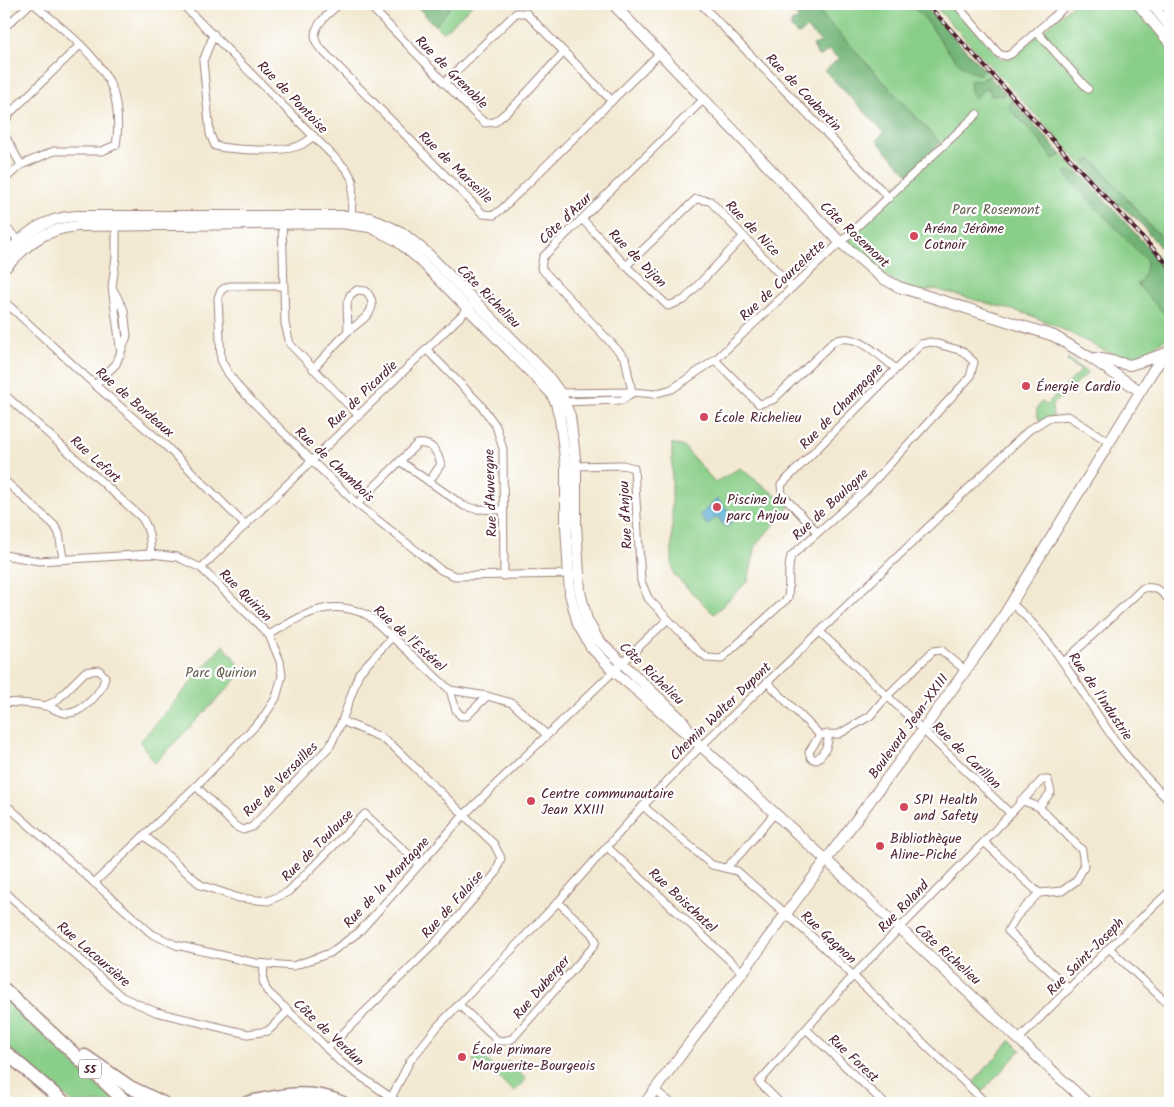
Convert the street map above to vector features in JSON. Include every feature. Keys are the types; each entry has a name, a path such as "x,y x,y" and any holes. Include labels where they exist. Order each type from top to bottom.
{"highway":[{"name":"55","path":"4,989 127,1103"},
{"path":"54,1035 124,1084 163,1103"},
{"path":"4,1052 65,1103"},
{"path":"246,1103 301,1093 325,1096 343,1103"},
{"path":"286,1103 300,1101 316,1103"}],"street":[{"path":"4,28 30,4"},
{"path":"4,180 21,165 54,151 102,151 116,145 119,128 112,89 96,62 34,4"},
{"name":"Rue de Pontoise","path":"182,4 348,170 353,181 351,219"},
{"name":"Rue de Marseille","path":"339,4 320,23 316,30 314,36 319,47 484,214 494,215 502,209 660,53"},
{"name":"Rue de Grenoble","path":"368,4 444,83 485,122 495,122 516,104 564,52"},
{"name":"Côte Rosemont","path":"613,4 840,242 882,278 899,287 1054,336 1092,358 1140,391"},
{"name":"Rue de Coubertin","path":"701,4 889,198"},
{"path":"956,4 1000,54 1006,56 1040,30 1068,4"},
{"path":"1138,4 1170,43"},
{"path":"1152,4 1170,27"},
{"path":"444,83 516,13 526,13 612,101"},
{"path":"1040,30 1088,89"},
{"path":"214,34 202,61 210,134 215,146 231,149 286,148 301,145 314,136"},
{"path":"4,124 10,113 80,45"},
{"name":"Côte d'Azur","path":"632,392 625,358 541,268 543,257 704,99"},
{"name":"Rue de Courcelette","path":"559,398 632,392 654,394 672,389 715,360 977,114"},
{"path":"4,134 21,165"},
{"name":"Rue de Nice","path":"626,266 696,199 710,201 792,287"},
{"name":"Côte Richelieu","path":"4,256 23,243 64,227 116,221 351,219 396,240 472,305 559,398 560,419 571,466 574,574 587,620 598,640 618,668 683,722 701,746 1087,1103"},
{"name":"Rue de Dijon","path":"582,219 626,266 668,306 684,300 743,237"},
{"path":"282,220 285,324 290,344 358,416"},
{"path":"95,385 116,364 120,354 112,287 116,257 116,221"},
{"path":"4,226 23,243"},
{"name":"Côte Richelieu","path":"4,270 23,243"},
{"name":"Rue de Chambois","path":"283,286 230,286 224,287 220,291 218,298 221,360 241,390 311,460 357,504 441,570 455,576 574,574"},
{"path":"313,370 348,331 371,310 374,304 366,291 357,290 350,295 347,304 348,331"},
{"name":"Rue de Bordeaux","path":"4,301 95,385 166,446 246,526"},
{"name":"Rue de Picardie","path":"201,568 472,305"},
{"path":"715,360 759,404 774,400 834,341 843,337 860,341 895,368"},
{"name":"Rue de Champagne","path":"818,532 782,494 781,484 921,344 931,342 962,351 974,362"},
{"name":"Rue d'Auvergne","path":"426,349 480,404 496,426 503,449 504,576"},
{"path":"1092,358 1130,365 1168,351"},
{"name":"Boulevard Jean-XXIII","path":"645,1103 923,730 998,625 1140,391 1168,351"},
{"name":"Rue de Boulogne","path":"667,620 698,651 708,658 721,659 788,598 788,567 792,556 872,484 970,376 974,362"},
{"name":"Rue Lefort","path":"4,394 142,518 148,527 151,554"},
{"name":"Chemin Walter Dupont","path":"391,1098 411,1060 458,1004 558,902 643,806 701,746 1026,433 1048,418 1068,416 1109,442"},
{"path":"357,504 417,444 428,444 438,453 441,464 429,482"},
{"path":"401,462 464,506 476,509 503,510"},
{"name":"Rue d'Anjou","path":"571,466 623,464 634,468 641,581 648,598 667,620"},
{"path":"4,480 54,525 59,533 62,559"},
{"name":"Rue Quirion","path":"4,555 39,560 151,554 177,558 201,568 268,635 280,661 282,676 276,698 262,719 196,786 94,883"},
{"path":"1064,662 1142,588 1152,587 1161,591 1170,601"},
{"name":"Rue de l'Industrie","path":"1011,603 1026,616 1064,662 1119,747 1170,802"},
{"name":"Rue de l'Estérel","path":"268,635 305,613 327,607 357,610 369,616 450,690 456,710 461,716 468,716 486,696"},
{"name":"Rue de la Montagne","path":"4,803 152,934 176,945 264,964 293,966 330,954 359,932 464,815 667,620"},
{"name":"Rue de Carillon","path":"820,632 1010,813"},
{"name":"Rue de Versailles","path":"196,786 235,826 243,830 252,827 330,746 342,721 359,673 392,637"},
{"path":"828,734 829,743 822,755 816,760 811,758 809,752 820,735 828,734 839,734 870,716 887,696 933,651 941,650 965,670"},
{"path":"4,702 45,706 66,713 79,710 94,698 104,685 106,677 99,670 86,672 56,701 45,706"},
{"path":"767,682 820,735"},
{"name":"Rue de l'Estérel","path":"450,690 486,696 512,703 547,735"},
{"name":"Rue de Falaise","path":"327,1049 436,942 496,873 501,858 494,844 394,747 380,737 342,721"},
{"name":"Rue Roland","path":"780,1103 759,1082 853,976 984,842 1022,800 1042,780 1048,780 1051,792 1039,808"},
{"path":"1022,800 1039,808 1082,850 1084,867 1076,881 1062,891 1039,893 1016,917 1008,931 1069,989"},
{"name":"Rue Gagnon","path":"643,806 712,865 736,871 819,942 986,1103"},
{"name":"Rue de Toulouse","path":"144,835 201,885 240,898 268,901 288,892 366,814 419,864"},
{"path":"726,868 775,814"},
{"path":"984,842 1039,893"},
{"name":"Rue Boischatel","path":"607,847 742,972"},
{"name":"Rue Lacoursière","path":"4,891 122,997 156,1012 248,1034 268,1031 288,1011"},
{"name":"Rue Saint-Joseph","path":"1019,1039 1109,948 1170,891"},
{"name":"Rue Duberger","path":"458,1004 496,1040 512,1039 593,947 596,941 591,933 558,902"},
{"path":"1109,948 1170,1006"},
{"name":"Côte de Verdun","path":"264,964 264,986 288,1011 346,1067 399,1103"},
{"name":"Rue Forest","path":"806,1030 884,1103"},
{"path":"654,1090 671,1103"}],"green space":[{"path":"415,4 473,4 443,33"},
{"path":"415,4 453,4 435,26"},
{"path":"785,4 812,4 940,143 908,174 876,140 884,132 825,71 838,59 829,50 818,56 813,45 821,42 807,28 802,33 797,34 791,28 791,22 799,19"},
{"name":"Parc Rosemont","path":"812,4 909,4 926,20 964,67 980,74 983,71 980,66 923,4 992,78 989,76 981,80 986,88 991,91 1002,89 1170,273 1170,335 1143,355 1133,358 1121,357 1027,314 935,289 920,292 900,286 838,241 941,144"},
{"path":"909,4 923,4 983,71 980,74 972,72 957,61 926,20"},
{"path":"933,4 953,4 1001,59 1012,58 1073,4 1135,4 1170,47 1170,245 1087,165 1117,203"},
{"path":"989,76 1002,89 1004,95 990,95 990,89 986,88 974,98 971,93 970,81 981,80"},
{"path":"1010,102 1014,102 1062,155 1053,159 1038,139 1008,107"},
{"path":"1090,159 1098,165 1152,228 1170,245 1170,260 1139,221 1117,203 1087,165 1086,161"},
{"path":"1065,172 1081,174 1170,271 1170,301 1166,302 1170,313 1169,319 1137,284 1140,283 1147,261 1070,180"},
{"path":"1068,359 1088,373 1052,405 1053,417 1041,422 1037,410 1042,402 1046,405 1081,371 1067,361"},
{"path":"672,443 684,447 715,482 740,468 790,506 756,545 748,581 714,614 674,575 672,563"},
{"name":"Parc Quirion","path":"223,645 238,663 237,679 155,763 140,742"},
{"path":"4,999 116,1103 73,1103 4,1044"},
{"path":"1011,1040 1021,1050 980,1094 971,1085"},
{"path":"480,1054 490,1063 494,1070 484,1076 479,1075 479,1067 472,1061"},
{"path":"507,1061 526,1079 514,1092 495,1074"}],"water":[{"name":"Piscine du parc Anjou","path":"717,499 736,518 726,527 717,517 707,525 700,515"}],"waterway":[{"path":"1127,1097 1135,1103"}],"railway":[{"path":"927,4 1170,267"}],"place":[{"name":"Aréna Jérôme Cotnoir","path":"914,236"},
{"name":"Énergie Cardio","path":"1026,386"},
{"name":"École Richelieu","path":"704,417"},
{"name":"Piscine du parc Anjou","path":"717,507"},
{"name":"Centre communautaire Jean XXIII","path":"531,801"},
{"name":"SPI Health and Safety","path":"904,807"},
{"name":"Bibliothèque Aline-Piché","path":"880,846"},
{"name":"École primare Marguerite-Bourgeois","path":"462,1057"}]}
